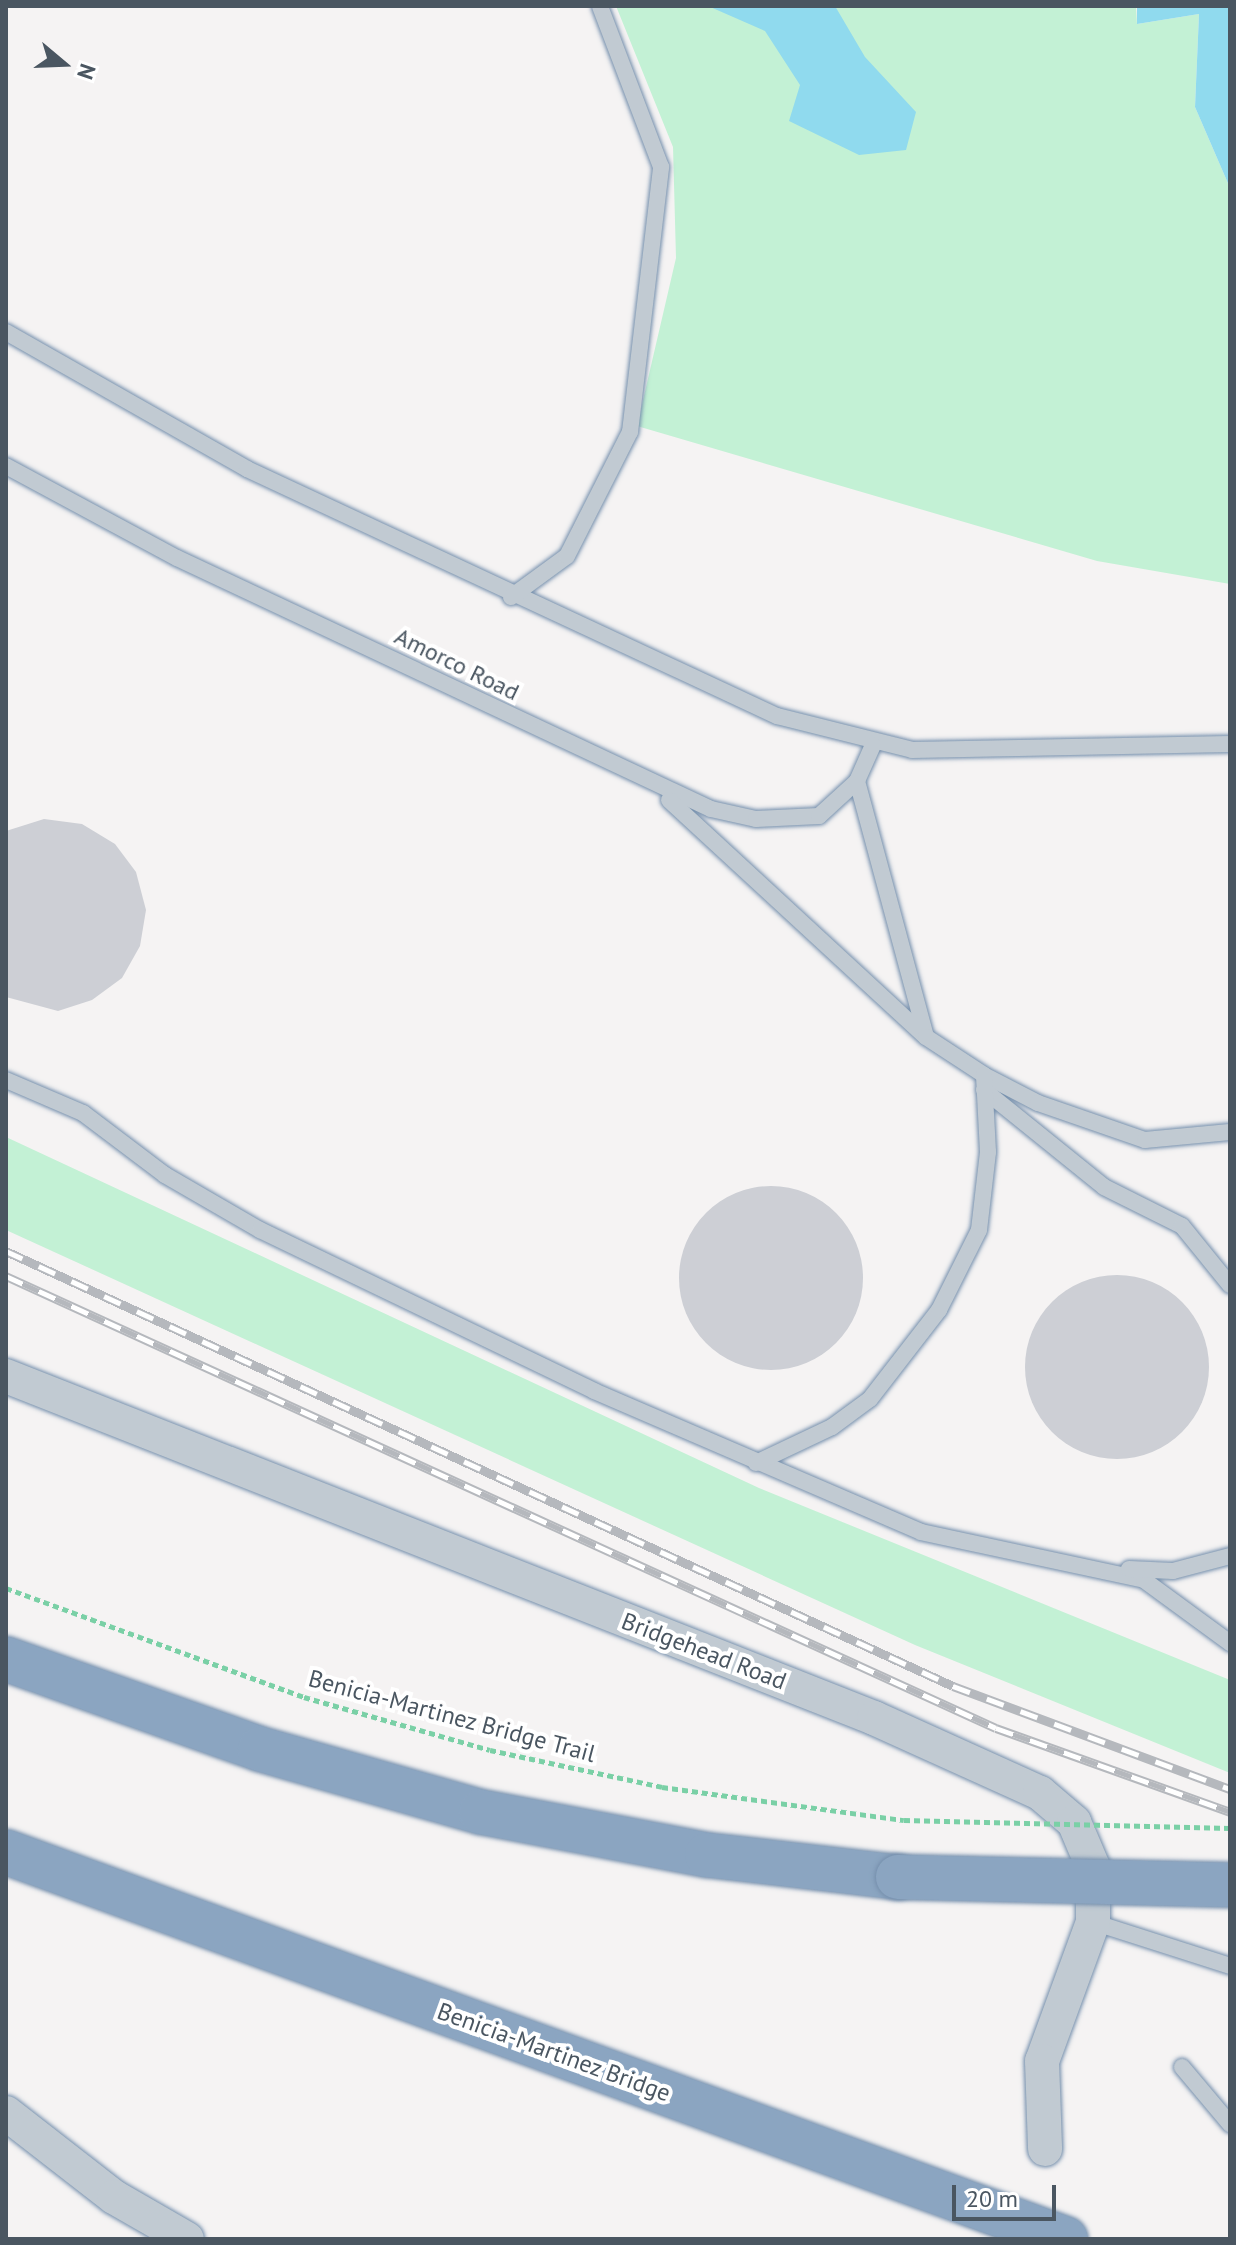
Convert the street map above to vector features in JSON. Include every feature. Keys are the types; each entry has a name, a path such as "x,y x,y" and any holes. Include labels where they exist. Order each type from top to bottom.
{"highway":[{"path":"6,1659 260,1749 481,1812 707,1855 898,1877 1230,1885"},
{"name":"Benicia-Martinez Bridge","path":"23,1858 1066,2239"}],"street":[{"name":"Bridgehead Road","path":"6,1376 992,1768 1040,1793 1074,1822 1093,1867 1093,1922 1042,2061 1045,2149"},
{"path":"6,2113 114,2197 187,2239"}],"lane":[{"path":"511,597 567,556 630,432 661,167 600,6"},
{"path":"6,332 233,462 511,597 714,691 873,745 1230,744"},
{"name":"Amorco Road","path":"6,466 177,558 649,785 711,809 795,822 819,816 857,781 873,745"},
{"path":"857,781 926,1037"},
{"path":"649,785 708,828 926,1037 984,1083 1092,1179 1182,1226 1230,1285"},
{"path":"6,1080 83,1113 165,1175 260,1230 756,1463 921,1532 1107,1568 1144,1580 1230,1643"},
{"path":"984,1083 1145,1140 1230,1132"},
{"path":"756,1463 832,1427 870,1399 939,1310 979,1230 984,1083"},
{"path":"1107,1568 1173,1571 1229,1560"},
{"path":"1093,1922 1230,1966"},
{"path":"1182,2067 1230,2124"}],"path":[{"name":"Benicia-Martinez Bridge Trail","path":"6,1588 304,1697 490,1750 662,1787 904,1820 1230,1828"}],"green space":[{"path":"616,6 1136,6 1137,24 1199,14 1195,107 1230,188 1230,584 1097,561 637,426 676,258 673,147"},
{"path":"6,1137 759,1488 1230,1680 1230,1773 915,1645 6,1230"}],"water":[{"path":"708,6 835,6 865,57 916,112 906,150 859,155 789,121 800,85 765,31"},
{"path":"1137,6 1230,6 1230,188 1195,107 1199,14 1137,24"}],"building":[{"path":"44,819 82,824 115,844 136,872 146,910 140,946 122,978 92,1000 58,1011 6,997 6,831"},
{"path":"771,1186 789,1187 806,1193 836,1213 856,1243 862,1260 862,1296 856,1313 836,1343 806,1363 789,1369 771,1370 753,1369 736,1363 706,1343 686,1313 680,1296 679,1278 680,1260 686,1243 706,1213 736,1193 753,1187"},
{"path":"1117,1275 1135,1276 1152,1282 1182,1302 1202,1332 1208,1349 1208,1385 1202,1402 1182,1432 1152,1452 1135,1458 1117,1459 1099,1458 1082,1452 1052,1432 1032,1402 1026,1385 1025,1367 1026,1349 1032,1332 1052,1302 1082,1282 1099,1276"}],"railway":[{"path":"6,1251 953,1686 1230,1789"},
{"path":"6,1276 996,1728 1230,1812"}]}
